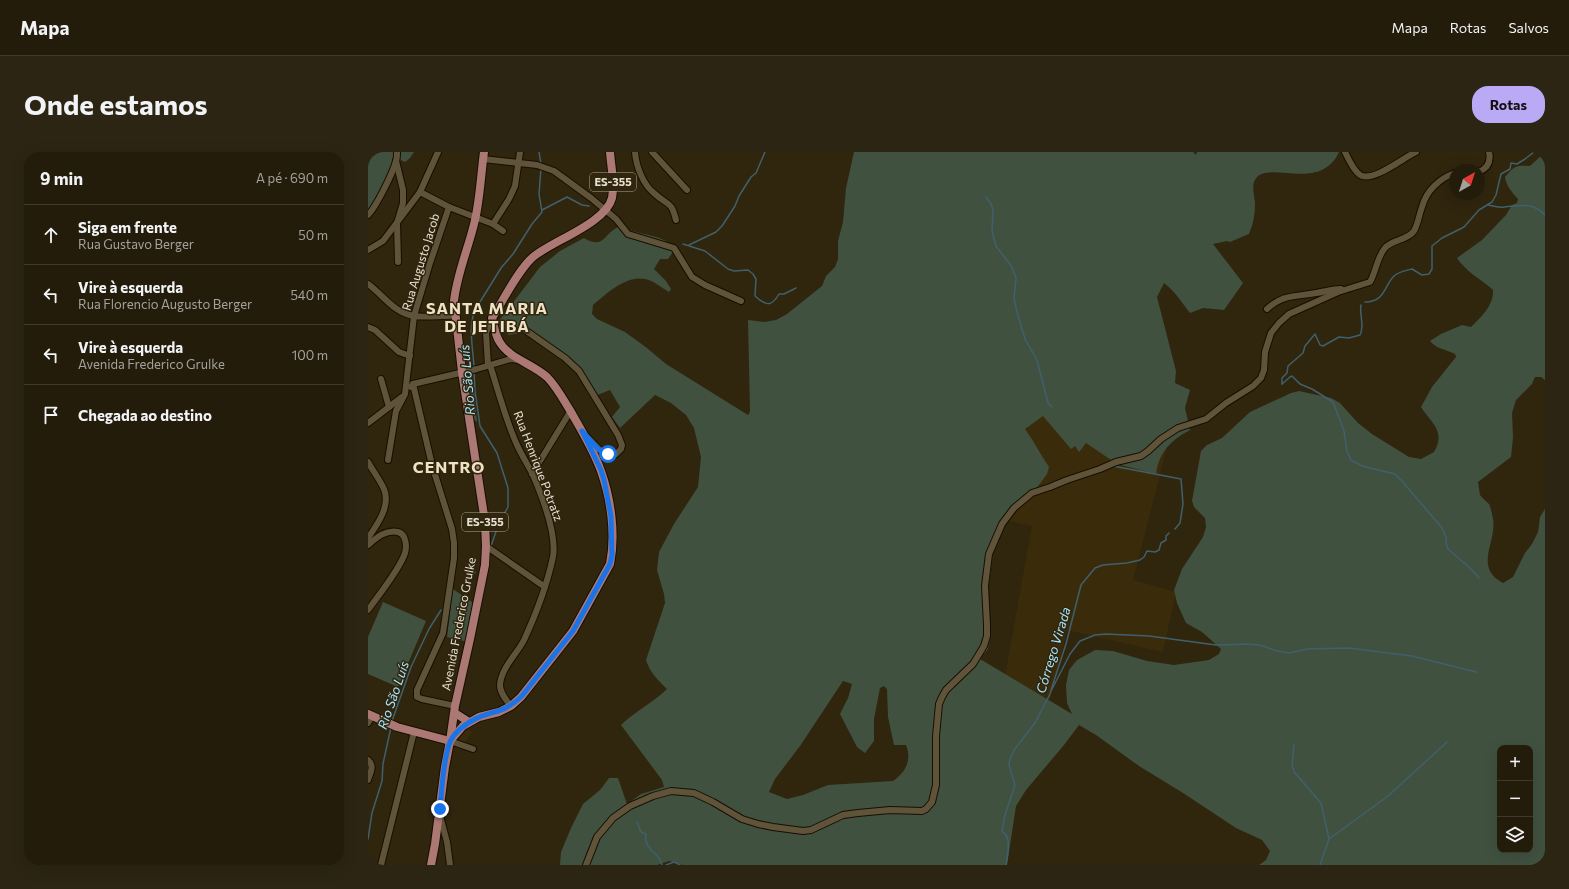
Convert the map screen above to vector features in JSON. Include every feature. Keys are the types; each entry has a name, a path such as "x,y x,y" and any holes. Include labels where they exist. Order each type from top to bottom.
{"main road":[{"name":"ES-355","path":"492,318 532,258 556,242 587,226 604,210 612,199 613,184 610,152"},
{"name":"Avenida Frederico Grulke","path":"431,865 440,815 445,767 455,710 485,565 485,522 454,301 456,286 468,248 475,218 484,155"},
{"path":"369,718 396,727 450,741 463,726 469,722 479,717 499,712 510,706 521,697 573,631 610,564 612,555 611,516 601,470 582,431 548,378 537,369 503,348 498,341 492,318"},
{"path":"455,710 469,722"}],"street":[{"path":"368,214 375,205 396,161 397,152"},
{"path":"368,250 383,241 420,192 438,152"},
{"path":"492,224 509,199 515,186 520,152"},
{"path":"634,152 640,173 650,190 670,204 676,220"},
{"path":"652,152 687,190"},
{"path":"1345,152 1359,175 1368,177 1384,171 1416,152"},
{"path":"1485,168 1489,163 1490,152"},
{"name":"ES-355","path":"484,155 519,163 548,167 591,198 604,210"},
{"path":"396,161 403,190 403,203 397,223 398,262"},
{"path":"586,865 597,837 613,818 630,806 653,796 671,791 694,793 717,804 742,819 773,828 803,831 811,830 843,816 890,810 922,811 929,807 932,802 936,785 937,724 939,704 946,690 973,664 984,646 987,636 985,586 989,554 1002,524 1014,508 1032,493 1050,488 1067,480 1116,462 1144,455 1161,439 1178,428 1202,421 1226,403 1253,386 1261,378 1264,370 1265,352 1271,333 1279,323 1290,314 1345,290 1370,282 1378,260 1385,247 1390,243 1406,238 1414,231 1424,200 1441,180 1449,176"},
{"path":"420,192 449,207 492,224 504,231"},
{"name":"Rua Augusto Jacob","path":"405,394 414,316 449,207"},
{"path":"604,210 616,219 628,234 674,248 690,274 696,280 741,301"},
{"path":"368,284 382,298 398,310 414,316 456,316"},
{"path":"1267,309 1274,302 1282,298 1336,289 1345,290"},
{"name":"Rua Henrique Potratz","path":"492,318 486,333 489,365 517,445 532,474 553,535 553,554 544,587 523,642 506,668 501,680 500,690 510,706"},
{"path":"368,327 375,330 399,352 410,356"},
{"path":"525,330 565,358 579,371 618,435 622,445 619,452 612,455 605,454 598,449 582,431"},
{"path":"388,460 396,411 405,394 413,384 477,369 510,359 522,360"},
{"path":"381,379 389,407"},
{"path":"413,384 432,465 452,529 454,543 454,558 443,633 416,695 422,700 455,710"},
{"path":"368,423 405,394"},
{"path":"532,474 570,412"},
{"path":"368,462 385,490 386,498 383,514 368,538"},
{"path":"368,545 384,533 396,531 401,533 405,538 406,552 396,570 368,610"},
{"path":"486,546 544,587"},
{"path":"381,865 414,732"},
{"path":"450,741 473,749"},
{"path":"368,760 372,767 368,780"},
{"path":"440,815 447,842 450,865"}],"shaded area":[{"path":"1028,403 1168,443 1133,580 1176,592 1163,652 1067,630 1048,708 1001,698 1032,526 1001,519"},
{"path":"465,726 472,732 464,744 456,738"}],"green space":[{"path":"368,152 414,152 405,162 401,160 398,164 376,209 368,217"},
{"path":"854,152 1193,152 1196,155 1197,152 1339,152 1330,164 1319,171 1307,174 1270,172 1261,174 1255,180 1253,188 1255,212 1249,234 1230,242 1227,241 1213,244 1243,283 1224,310 1203,308 1190,313 1175,293 1164,283 1157,297 1176,371 1175,383 1190,390 1185,408 1190,430 1177,438 1163,453 1156,474 1117,464 1086,443 1079,452 1075,446 1071,449 1043,416 1025,429 1049,467 1047,474 1036,489 1016,507 1005,524 994,546 988,591 991,635 988,649 980,659 1072,714 1067,703 1066,685 1069,670 1077,660 1095,650 1113,651 1147,661 1174,665 1209,660 1219,654 1221,649 1202,632 1186,623 1177,603 1174,590 1182,569 1203,537 1206,527 1205,518 1194,507 1192,501 1201,451 1207,445 1222,438 1250,412 1291,393 1299,391 1331,398 1340,403 1358,423 1372,434 1409,457 1421,459 1434,452 1439,438 1438,433 1433,423 1421,407 1432,387 1456,357 1455,354 1439,348 1430,341 1441,334 1462,325 1471,327 1489,306 1493,295 1493,290 1469,271 1457,258 1482,240 1506,215 1512,205 1517,203 1518,199 1508,186 1505,177 1516,167 1530,166 1545,152 1545,380 1541,377 1535,377 1532,384 1516,400 1512,413 1513,438 1511,457 1478,482 1480,495 1489,504 1493,519 1492,536 1488,554 1489,569 1494,577 1503,583 1513,577 1525,553 1532,544 1538,532 1540,517 1545,509 1545,865 1259,865 1266,860 1270,851 1262,840 1236,828 1139,766 1096,735 1079,725 1026,790 1016,806 1007,865 683,865 669,861 657,865 560,865 561,852 583,804 600,790 609,778 618,778 627,804 641,794 664,787 662,780 621,725 667,689 652,673 646,660 665,603 657,570 659,552 674,524 698,487 701,457 694,428 686,415 671,403 655,395 620,428 612,417 620,407 610,390 595,396 574,368 545,348 536,338 534,332 528,331 509,335 505,331 499,333 499,321 540,267 560,251 584,238 596,242 600,241 615,228 621,226 634,232 657,237 670,244 675,249 668,259 660,259 654,269 666,281 671,289 669,292 654,282 645,279 631,280 617,286 593,305 592,314 597,319 625,332 666,364 748,415 750,412 748,320 764,322 776,320 787,314 822,286 826,276 835,267 838,259 838,241 843,222 846,188","holes":["843,681 852,684 848,698 840,714 857,747 865,753 874,741 874,719 880,688 884,686 887,689 888,717 894,745 906,745 908,750 907,765 901,774 893,781 828,785 803,795 787,799 769,792 775,779 800,746"]},
{"path":"473,381 477,422 473,419 467,382"},
{"path":"453,589 476,605 468,642 447,637"},
{"path":"383,602 426,621 398,687 368,674 368,637"}],"waterway":[{"name":"Rio São Luís","path":"539,152 541,164"},
{"path":"689,245 716,232 722,226 751,177 756,173 765,152"},
{"name":"Córrego Virada","path":"1365,302 1377,299 1383,293 1394,276 1398,273 1412,269 1422,275 1429,274 1432,269 1432,246 1442,238 1464,227 1479,210 1492,202 1496,195 1501,174 1510,169 1511,163 1517,164 1534,152"},
{"name":"Rio São Luís","path":"474,367 471,331 475,310 501,268 513,254 532,224 542,212 539,194 541,168"},
{"path":"542,210 567,197 582,205 589,206"},
{"path":"986,197 993,210 992,231 996,246 1012,267 1016,278 1014,298 1025,339 1037,360 1048,403 1052,407"},
{"path":"1488,205 1500,207 1526,205 1535,208 1545,215"},
{"path":"683,244 705,251 728,269 734,271 748,270 756,279 755,296 765,303 771,303 779,294 784,294 796,288"},
{"name":"Córrego Virada","path":"1282,384 1282,378 1287,373 1288,366 1303,353 1305,346 1315,334 1320,345 1323,346 1339,337 1349,338 1360,335 1362,327 1361,305"},
{"name":"Rio São Luís","path":"474,371 480,426 497,453 508,488 508,507 499,523 491,546"},
{"path":"1282,384 1292,376 1300,384 1312,389 1333,402 1344,431 1347,451 1351,460 1362,466 1395,474 1442,528 1446,537 1448,549 1479,578"},
{"path":"1113,466 1181,479 1183,504 1180,523 1175,529"},
{"name":"Córrego Virada","path":"1051,690 1066,644 1081,585 1095,568 1103,565 1127,563 1140,560 1144,557 1147,551 1155,552 1159,550 1161,543 1166,540 1166,536 1169,533"},
{"name":"Rio São Luís","path":"461,589 475,572"},
{"name":"Rio São Luís","path":"392,721 411,667 429,629 441,610"},
{"path":"1050,693 1070,654 1080,641 1095,635 1106,634 1149,636 1216,645 1260,645 1277,651 1289,653 1307,649 1349,648 1412,656 1476,672"},
{"name":"Córrego Virada","path":"1006,865 1008,842 1006,835 1002,831 1005,815 1015,785 1009,765 1010,759 1014,750 1035,723 1050,694"},
{"name":"Rio São Luís","path":"368,839 372,813 382,781 383,764 391,727"},
{"path":"1329,839 1388,796 1447,742"},
{"path":"1294,744 1292,766 1295,773 1321,803 1329,839 1320,865"},
{"path":"637,822 641,832 646,834 647,844 658,856 662,865"},
{"path":"666,865 674,862 680,865"}],"district":[{"name":"SANTA MARIA DE JETIBÁ","path":"487,317"},
{"name":"CENTRO","path":"449,467"}],"route":[{"path":"440,809 450,741 463,726 469,722 479,717 499,712 510,706 521,697 573,631 606,573 612,555 611,516 601,470 582,431 598,449 605,454 608,454"}]}
